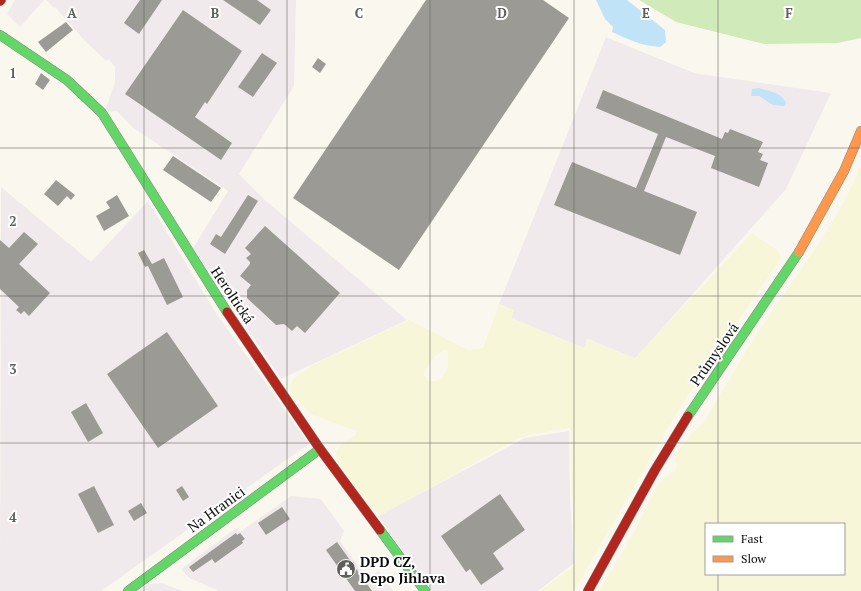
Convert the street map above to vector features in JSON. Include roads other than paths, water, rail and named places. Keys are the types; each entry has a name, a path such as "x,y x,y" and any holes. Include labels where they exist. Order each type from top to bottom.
{"street":[{"name":"Heroltická","path":"0,35 75,84 98,108 223,307 320,449 425,591"},
{"name":"Průmyslová","path":"588,591 659,462 807,240 839,183 861,131"},
{"name":"Na Hranici","path":"128,591 320,449"}],"water":[{"path":"596,0 627,0 665,30 666,42 660,47 641,44 612,32 613,27 605,19"},
{"path":"759,88 778,94 786,103 784,106 773,105 759,96 751,96 752,89"}],"place":[{"name":"DPD CZ, Depo Jihlava","path":"346,569"}]}
